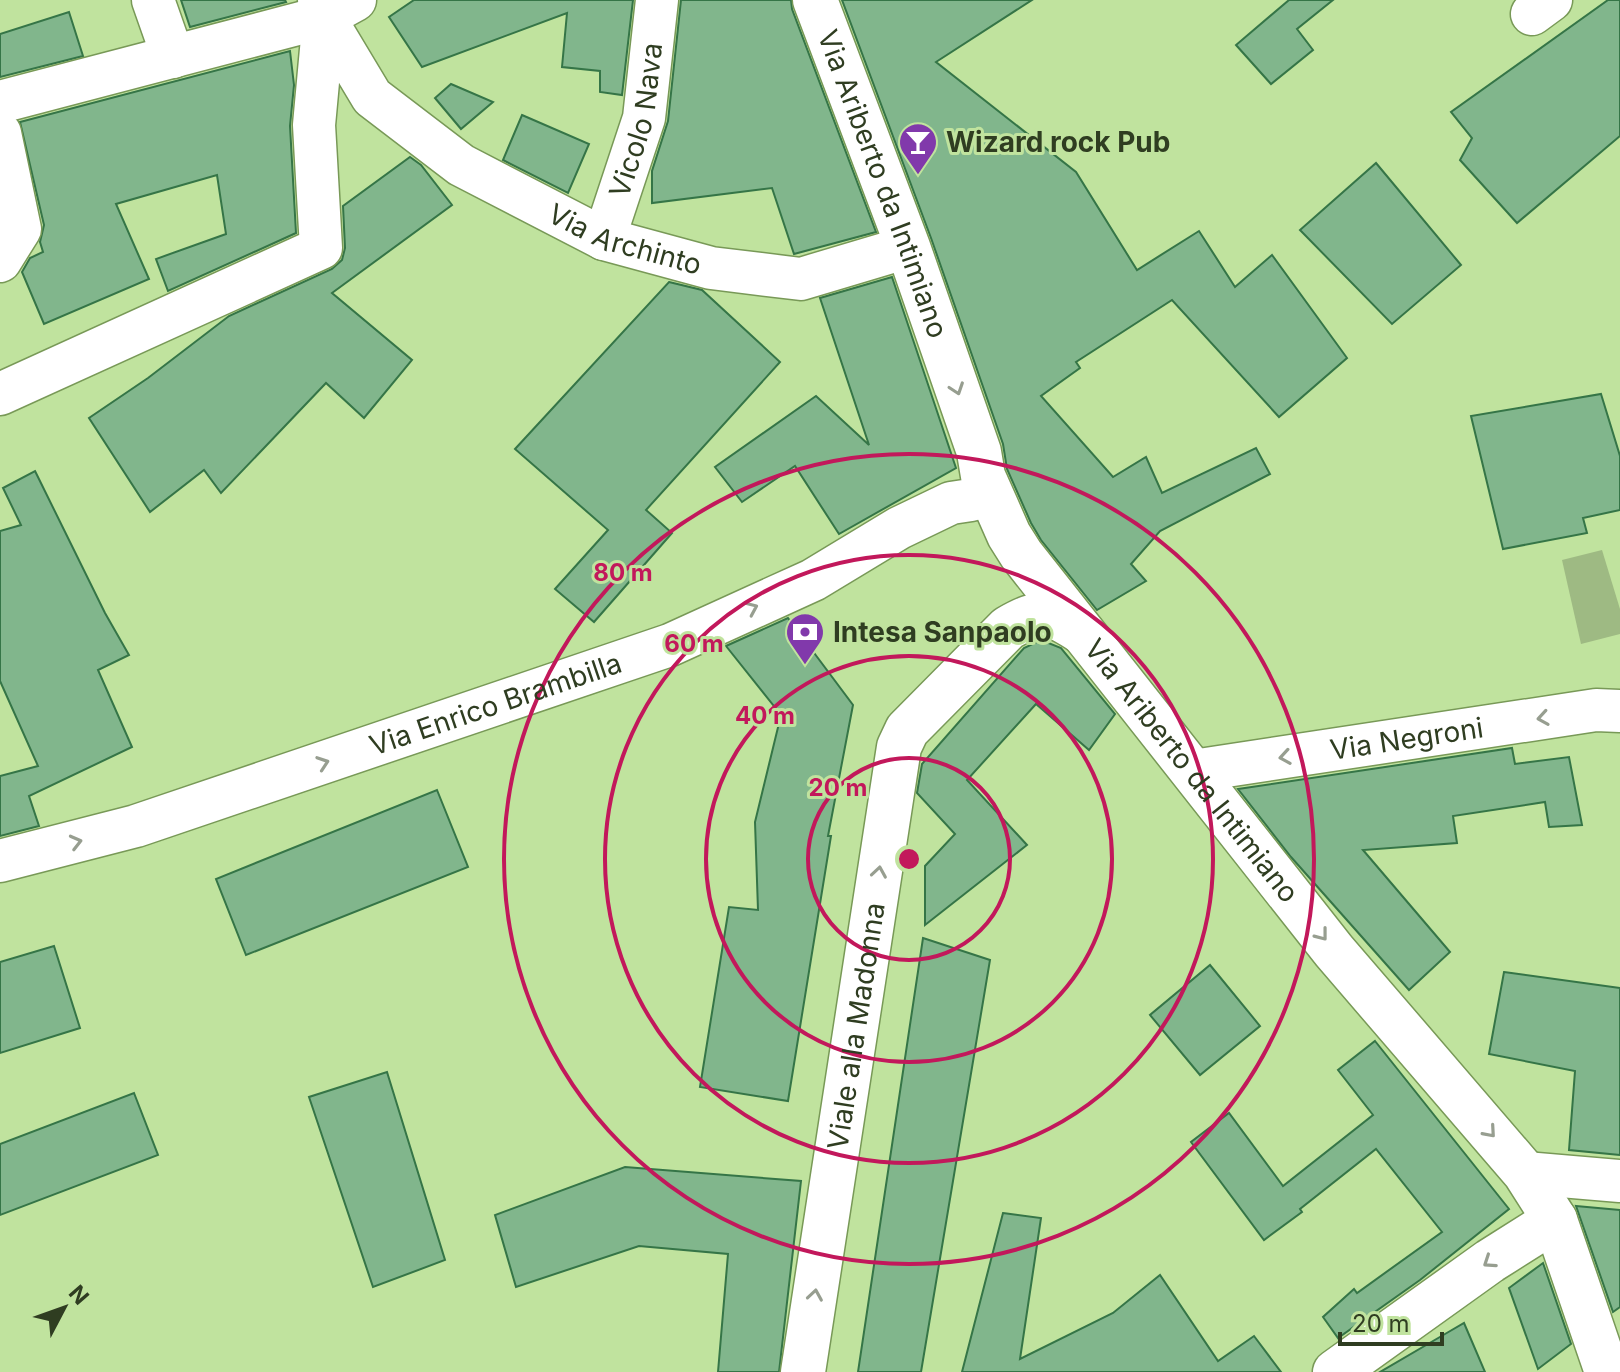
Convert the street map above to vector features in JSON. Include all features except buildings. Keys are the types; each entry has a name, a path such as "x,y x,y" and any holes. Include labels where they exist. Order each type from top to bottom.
{"street":[{"path":"153,0 173,57"},
{"name":"Vicolo Nava","path":"604,239 644,118 657,0"},
{"name":"Via Ariberto da Intimiano","path":"815,0 908,247 979,452 983,476 1009,535 1334,951 1535,1174 1555,1220 1607,1372"},
{"path":"0,102 173,57 333,6 314,125 321,248 0,394"},
{"name":"Via Archinto","path":"333,6 372,97 461,165 604,239 711,268 801,279 908,247"},
{"path":"0,133 20,229 0,261"},
{"name":"Via Enrico Brambilla","path":"0,861 136,826 670,645 813,580 899,528 951,503 971,500"},
{"name":"Viale alla Madonna","path":"803,1372 899,747 907,730 1008,628 1025,606 1021,554"},
{"name":"Viale alla Madonna","path":"1008,628 1026,617 1045,614 1060,618 1082,632"},
{"name":"Via Negroni","path":"1193,771 1596,710 1620,711"},
{"path":"1535,1174 1620,1181"},
{"path":"1335,1372 1490,1261 1555,1220"}],"shaded area":[{"path":"1602,550 1620,609 1620,634 1581,644 1562,560"}],"place":[{"name":"Wizard rock Pub","path":"918,176"},
{"name":"Intesa Sanpaolo","path":"805,666"}]}
